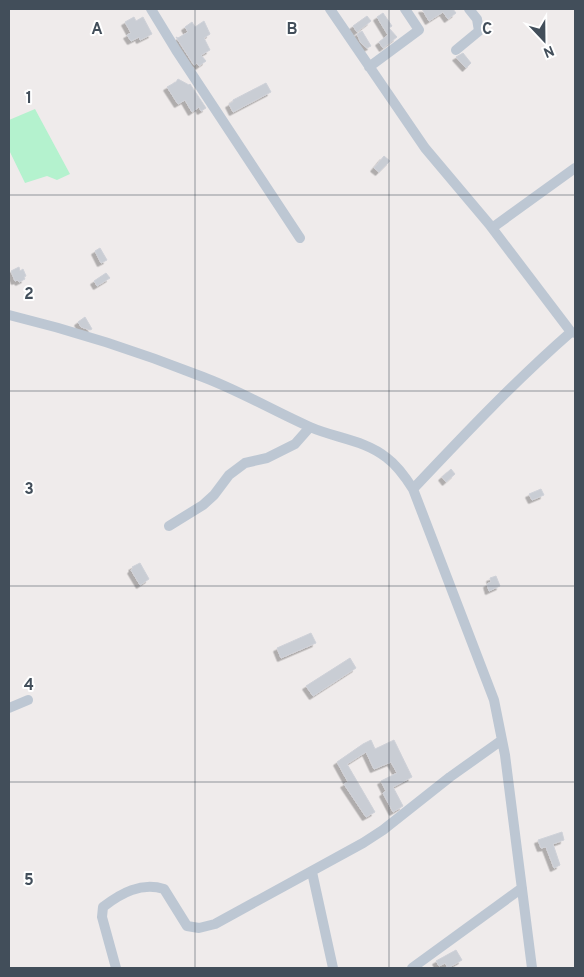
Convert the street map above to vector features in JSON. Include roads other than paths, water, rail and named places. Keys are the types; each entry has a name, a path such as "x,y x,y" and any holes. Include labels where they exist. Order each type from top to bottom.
{"street":[{"path":"151,9 300,238"},
{"path":"330,9 425,148 492,228 573,333 482,416 413,489"},
{"path":"369,67 419,30 405,9"},
{"path":"456,50 479,32 477,19 469,9"},
{"path":"492,228 575,168"},
{"path":"9,314 86,336 205,377 310,427 371,448 403,473 413,489 491,691 502,740 532,968"},
{"path":"169,526 203,505 229,475 245,463 267,458 295,444 310,427"},
{"path":"9,708 28,700"},
{"path":"116,968 102,917 103,907 114,899 143,886 164,888 188,926 206,927 230,917 383,830 450,777 502,740"},
{"path":"312,872 333,968"},
{"path":"412,968 522,888"}]}
